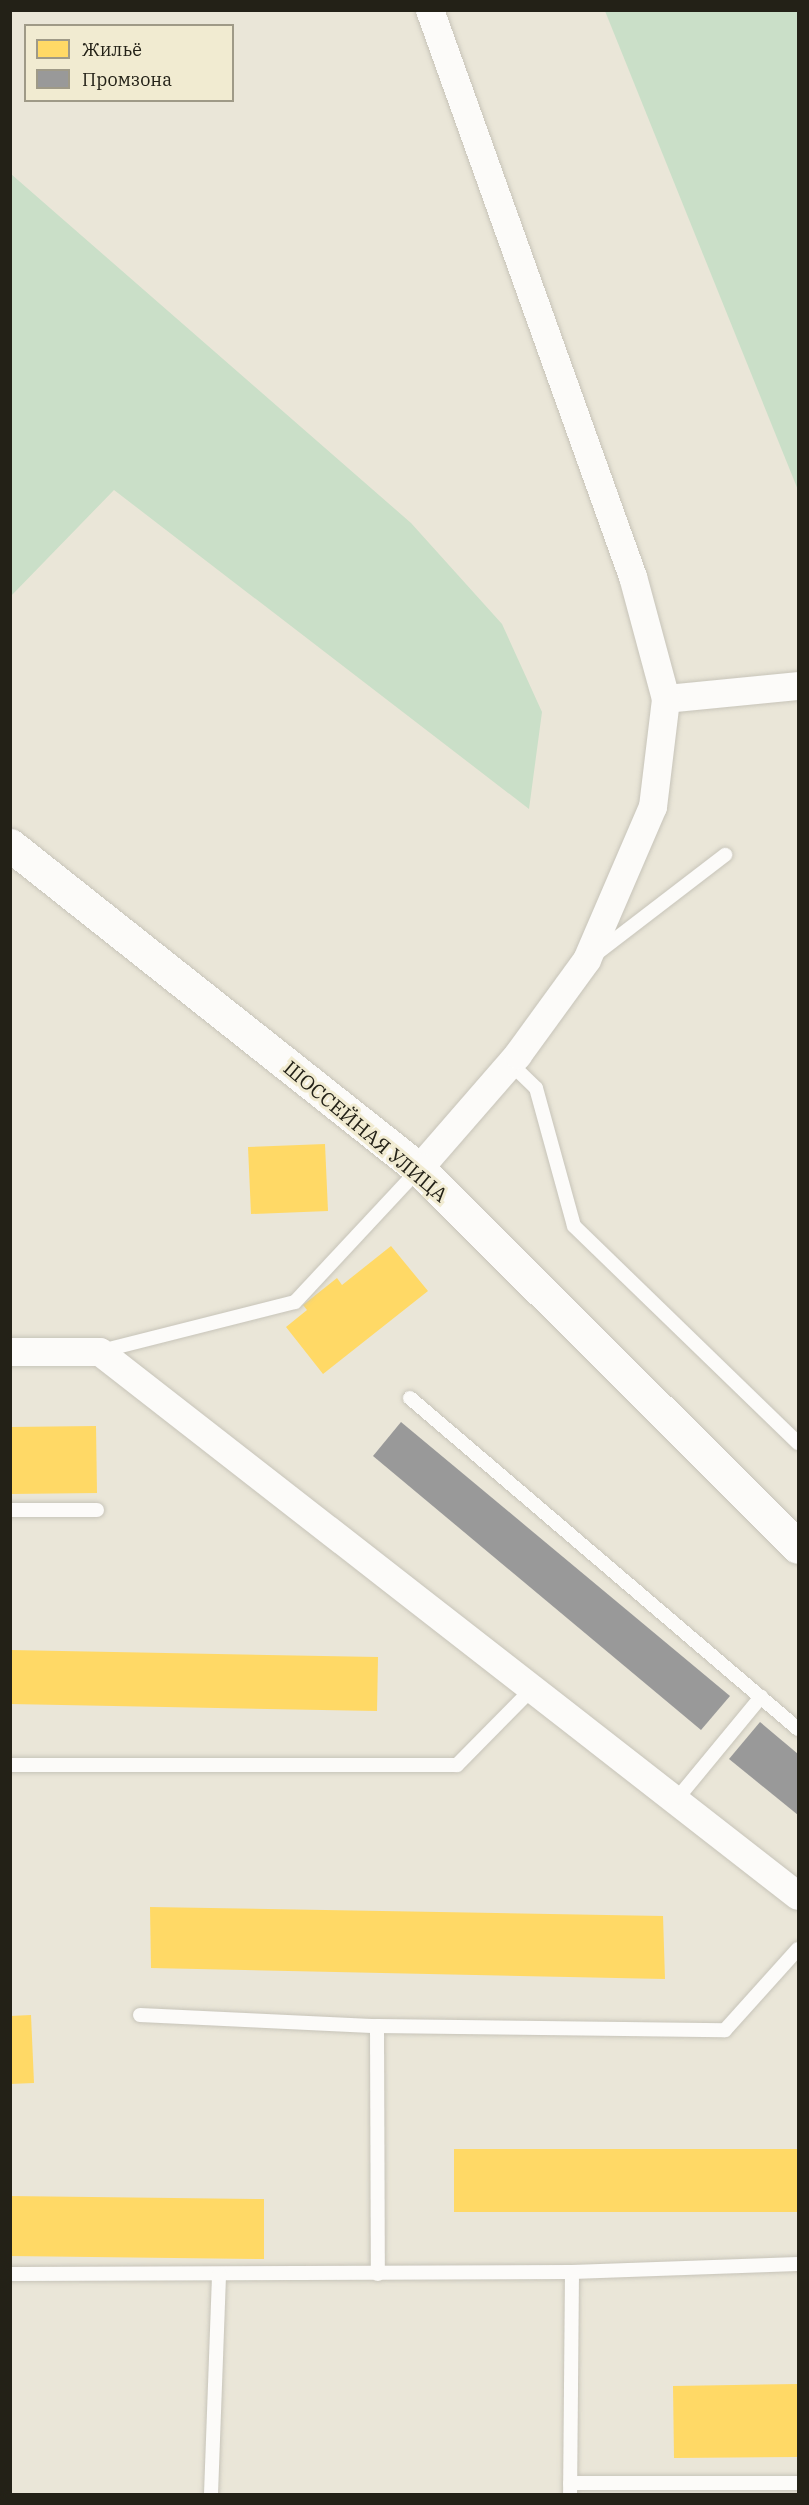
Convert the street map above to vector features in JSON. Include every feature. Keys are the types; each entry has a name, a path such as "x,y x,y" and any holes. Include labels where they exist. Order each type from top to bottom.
{"main road":[{"name":"ШОССЕЙНАЯ УЛИЦА","path":"10,845 419,1169 798,1547"}],"street":[{"path":"419,1169 550,1015 587,960 653,807 666,699 633,577 430,10"},
{"path":"666,699 798,686"},
{"path":"10,1352 100,1352 798,1896"}],"lane":[{"path":"587,960 725,855"},
{"path":"510,1063 536,1088 574,1226 798,1443"},
{"path":"100,1352 296,1302 419,1169"},
{"path":"410,1398 798,1729"},
{"path":"10,1510 97,1510"},
{"path":"10,1765 457,1765 533,1688"},
{"path":"676,1800 761,1697"},
{"path":"140,2014 376,2026 725,2030 798,1949"},
{"path":"376,2026 378,2274"},
{"path":"10,2274 572,2272 798,2265"},
{"path":"572,2272 570,2489 798,2483"},
{"path":"212,2494 219,2274"}],"green space":[{"path":"605,11 798,11 798,490"},
{"path":"11,174 411,523 502,624 542,712 529,809 114,490 11,596"}],"building: Жильё":[{"path":"325,1144 328,1211 251,1214 248,1147"},
{"path":"391,1246 428,1291 323,1374 286,1327 307,1310 303,1305 337,1278 342,1285"},
{"path":"96,1426 97,1493 10,1494 10,1427"},
{"path":"10,1650 378,1657 377,1711 10,1704"},
{"path":"150,1907 663,1916 665,1979 151,1968"},
{"path":"31,2015 34,2083 10,2084 10,2016"},
{"path":"454,2149 798,2149 798,2212 454,2212"},
{"path":"10,2196 264,2199 264,2259 10,2256"},
{"path":"798,2384 798,2457 674,2458 673,2386"}],"building: Промзона":[{"path":"401,1422 730,1696 701,1730 373,1456"},
{"path":"760,1722 798,1754 798,1815 729,1759"}]}
